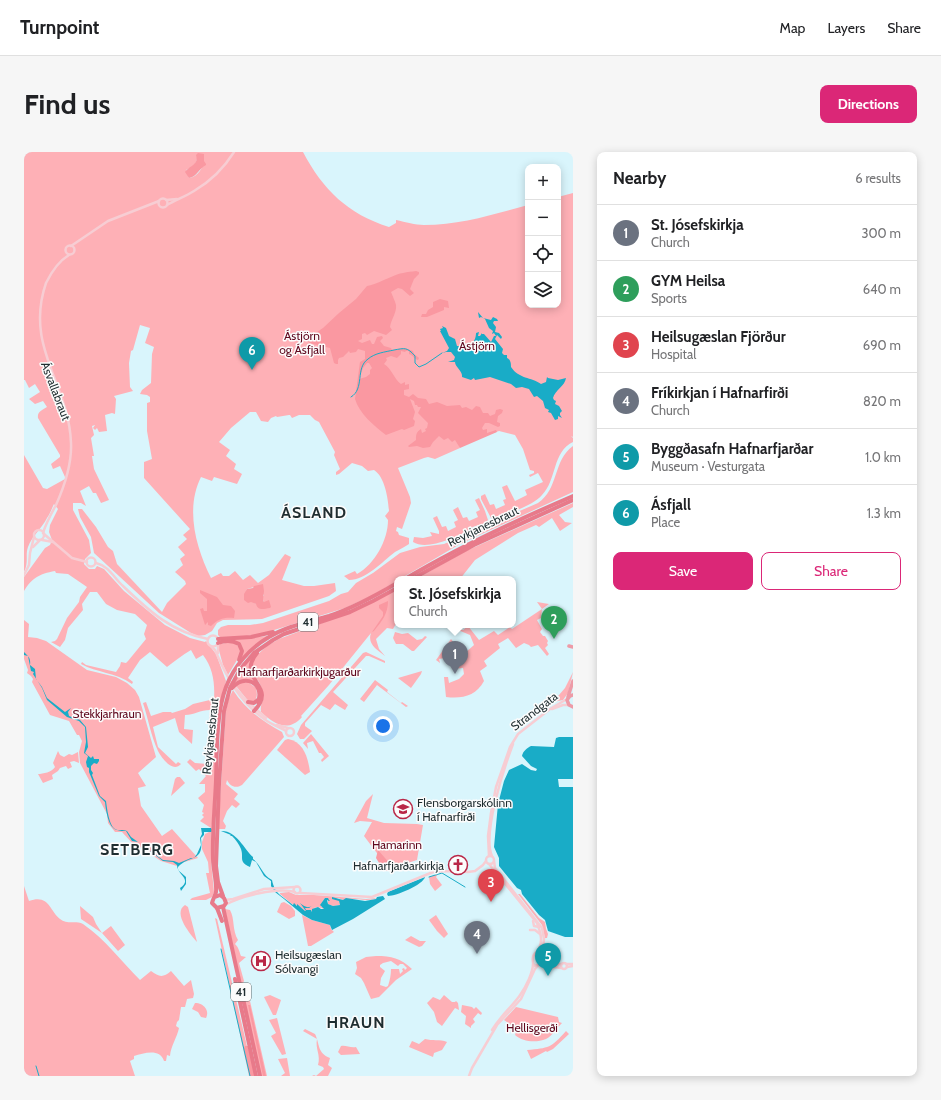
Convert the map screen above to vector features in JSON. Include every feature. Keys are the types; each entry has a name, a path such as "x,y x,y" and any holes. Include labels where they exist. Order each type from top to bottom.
{"highway":[{"name":"Reykjanesbraut","path":"410,576 443,556 480,537 573,496"},
{"name":"Reykjanesbraut","path":"417,576 474,545 573,500"},
{"name":"Reykjanesbraut","path":"214,897 216,891 212,858 216,761 220,710 224,692 230,677 243,659 258,644 270,636 283,630 346,610 394,586"},
{"name":"Reykjanesbraut","path":"224,898 218,882 216,866 219,784 225,705 232,684 240,668 254,654 284,634 350,612 394,590"},
{"path":"218,642 251,638 283,630"},
{"path":"254,710 261,701 262,694 261,688 250,669 251,663 256,654 273,640"},
{"path":"218,642 234,641 242,648 240,657 230,677"},
{"path":"225,705 232,687 237,683 244,681 252,682 256,685 259,691 259,698 254,710"},
{"path":"248,702 254,703 259,698"},
{"path":"214,897 219,895 224,898"},
{"name":"41","path":"214,897 212,903 217,908 223,924 256,1076"},
{"name":"41","path":"224,898 224,906 260,1076"},
{"path":"217,908 224,906"}],"main road":[{"path":"139,209 155,205 164,208 195,190 207,182 225,165 234,152"},
{"path":"61,262 67,247 81,240 108,221 162,199 166,200 181,198"},
{"path":"166,200 167,205"},
{"path":"159,201 158,204 160,206"},
{"path":"38,336 37,317 40,302 48,280 61,262 75,251 81,240"},
{"path":"71,246 75,251"},
{"path":"65,250 68,255"},
{"name":"Ásvallabraut","path":"40,348 67,416 71,444 71,458 66,479 47,522 44,533"},
{"name":"Ásvallabraut","path":"39,530 47,522"},
{"path":"24,575 30,566 30,553 35,532 39,530 72,558 86,562 91,567 96,563"},
{"path":"31,549 44,537 44,533"},
{"path":"34,537 37,540 53,542"},
{"path":"86,562 88,558 92,557 95,559 96,563 106,567 125,588 162,620 183,632 197,637 208,639 213,636 218,642 218,654 226,674"},
{"path":"208,639 208,642 215,650 236,691 254,710 268,722 286,731 288,736 293,735 294,730 271,722 254,710 248,702 236,691"},
{"path":"211,646 215,646 218,642"},
{"name":"Strandgata","path":"490,856 488,842 489,823 496,787 507,754 518,734 550,709 568,698 573,681"},
{"path":"571,706 567,702 568,698 573,695"},
{"name":"Strandgata","path":"490,856 495,803 509,754 515,741 521,734 551,710 559,706 571,706"},
{"path":"488,842 490,846"},
{"path":"490,856 494,862 495,868 541,926 544,941 542,959 535,969 524,995 497,1025 472,1068 469,1076 470,1068 496,1024 522,994 533,969 533,957 540,945 542,934 531,917 487,863 486,858 490,856"},
{"path":"280,890 299,887 300,891 306,893 372,897 433,872 475,871 487,863 494,862"},
{"path":"294,892 295,887"},
{"path":"224,898 233,899 258,890 280,890 298,894 300,891"},
{"path":"224,906 269,890"},
{"path":"531,917 534,926 538,927"},
{"path":"530,930 536,930 542,934"},
{"path":"536,953 539,952 542,954"},
{"path":"542,959 543,962 548,965 562,964 566,966"},
{"path":"533,964 564,969 566,966 573,965"},
{"path":"561,968 562,964"}],"green space":[{"name":"Ástjörn og Ásfjall","path":"24,152 303,152 319,178 338,199 361,215 374,222 389,227 396,223 396,220 421,225 437,225 477,218 525,206 525,308 561,308 561,196 573,193 573,437 571,436 573,438 573,442 561,452 547,489 533,503 494,519 491,518 481,499 481,496 485,494 490,505 494,504 496,509 505,505 503,500 506,499 502,487 507,485 515,501 527,495 525,490 543,482 538,473 530,477 529,475 534,473 534,471 530,470 523,449 515,435 499,431 459,445 460,448 435,459 428,457 398,468 411,503 402,529 397,527 396,531 399,535 409,538 409,544 395,552 368,574 349,580 344,576 355,571 357,574 364,570 375,558 386,535 388,520 385,516 389,511 387,494 381,478 374,470 368,471 362,466 352,463 336,475 336,472 340,469 334,455 335,452 319,422 310,415 299,415 292,418 290,415 276,416 271,418 268,422 261,421 256,412 250,412 231,428 219,442 230,450 226,456 236,464 234,469 242,474 237,484 214,477 212,481 201,477 196,489 193,515 194,528 201,554 211,578 221,573 223,576 229,576 235,571 243,580 250,575 258,583 269,575 285,554 291,557 282,580 304,586 335,583 336,591 329,596 262,619 223,620 217,623 212,631 205,635 198,636 159,613 94,553 91,537 80,517 78,509 82,509 96,527 108,547 113,551 117,564 162,612 167,603 186,584 185,581 175,572 183,565 180,559 185,555 178,547 187,539 183,535 190,529 144,478 144,462 152,459 147,431 147,403 150,402 150,397 140,394 142,390 151,383 152,354 154,347 145,343 150,328 140,325 133,350 131,351 129,363 130,387 133,391 114,396 116,399 115,414 112,413 105,415 107,431 99,432 97,428 95,430 93,428 95,425 92,426 94,435 91,438 94,456 92,456 94,469 109,500 101,503 96,493 93,493 89,486 80,491 86,506 81,503 73,503 73,510 89,540 91,553 85,559 84,564 89,569 95,569 97,566 104,569 124,591 165,625 190,638 206,641 216,654 226,681 222,698 211,836 211,862 214,892 212,897 206,900 190,900 192,898 210,893 206,873 209,873 208,862 202,849 202,842 205,834 211,831 211,828 200,821 204,817 202,815 204,813 202,812 204,805 198,798 205,792 205,784 199,784 206,776 199,769 196,771 187,762 190,759 195,763 208,764 210,710 185,715 184,729 193,730 192,744 179,732 175,718 153,727 158,747 176,764 178,762 181,764 175,767 168,764 158,751 151,733 143,703 146,702 151,716 163,712 172,713 185,709 193,704 214,699 214,681 211,670 203,655 196,659 191,650 167,667 150,652 140,660 128,678 133,682 132,684 119,677 81,664 82,662 86,665 116,672 121,662 126,663 146,639 144,634 147,625 135,614 117,610 106,604 97,592 90,592 82,604 83,610 68,628 65,640 60,647 51,642 57,639 67,618 79,602 80,597 87,587 68,574 56,573 55,571 36,577 24,591 24,577 45,548 50,545 52,540 49,532 50,525 58,509 54,504 45,522 30,543 27,550 24,572 24,455 43,488 47,489 65,479 60,466 53,469 51,464 60,457 60,455 38,418 39,413 47,407 43,401 35,404 29,399 40,392 35,384 29,388 25,380","holes":["204,158 203,165 198,174 189,178 186,170 195,165 197,159","254,587 264,595 262,598 264,602 256,604 244,597 247,589"]},
{"path":"573,446 573,492 460,544 405,576 394,576 394,583 371,596 345,608 258,635 221,638 218,635 218,630 221,627 228,625 250,625 263,623 329,601 348,592 356,583 373,573 400,553 420,547 444,544 538,503 550,490 562,459"},
{"path":"479,498 488,520 483,524 472,527 468,531 456,537 441,542 426,545 413,542 414,537 423,538 432,536 430,532 439,534 433,518 437,516 442,527 446,526 448,531 456,527 454,522 458,520 453,510 458,507 463,518 467,517 469,521 478,517 476,512 480,510 475,500"},
{"path":"573,503 573,507 559,515 565,522 572,523 560,531 552,518 539,527 536,525 518,533 475,560 462,576 421,576 466,551"},
{"name":"Hafnarfjarðarkirkjugarður","path":"394,590 394,627 393,629 387,628 376,639 379,649 385,656 372,644 370,640 371,633 297,722 292,725 281,725 271,720 261,712 263,692 259,682 252,674 252,662 256,656 267,646 279,639 349,613"},
{"path":"537,602 549,604 542,609"},
{"path":"542,609 541,618 537,620 542,629 540,632 548,641 548,645 545,648 549,654 547,656 538,645 531,647 524,643 516,648 508,638 498,644 500,648 484,661 487,666 480,671 484,681 477,690 463,697 446,697 444,677 448,677 449,683 459,679 464,674 463,668 452,669 450,657 439,659 440,663 436,660 451,639 458,648 465,653 474,645 470,635 458,630 470,628 479,640 494,631 498,635 508,628 512,629 516,628 516,626"},
{"name":"Stekkjarhraun","path":"24,620 29,624 28,637 46,641 87,670 116,677 127,683 135,690 139,697 156,757 138,773 146,786 138,788 141,806 162,836 172,829 198,858 181,863 177,866 161,861 137,845 133,844 122,832 115,832 108,823 107,814 80,763 79,752 82,741 79,735 77,735 69,721 50,715 32,682 33,679 27,673 28,670 24,659"},
{"path":"395,632 402,634 408,633 417,640 422,639 425,636 427,637 414,651 412,651 403,644 396,644 393,638"},
{"path":"268,636 242,658 240,644 221,640"},
{"path":"231,642 235,643 240,648 240,655 228,675 223,665 218,647 220,644"},
{"path":"257,651 249,667 250,675 256,684 246,679 235,683 240,670"},
{"path":"366,652 385,661 385,663 366,656 333,692 348,705 345,710 335,704 330,710 321,705 305,723 305,726 312,731 304,739 300,739 297,734 301,725 363,653"},
{"path":"422,671 411,688 398,678"},
{"path":"573,672 568,693 563,700 553,702 565,688"},
{"path":"375,680 388,690 387,692 401,703 402,702 408,706 406,707 377,685 364,702 360,699"},
{"path":"248,682 256,688 257,697 254,702 249,702 236,686 239,683"},
{"name":"Hafnarfjarðarkirkjugarður","path":"233,690 249,709 261,719 282,732 284,737 242,785 237,787 233,786 227,780 226,784 238,794 234,799 240,804 236,808 232,805 227,811 223,821 226,826 225,829 218,829 226,710"},
{"path":"311,734 329,756 322,762 321,760 324,757 321,753 319,753 313,741 307,743 308,749 303,743"},
{"path":"288,739 298,743 304,751 310,772 305,775 277,750 285,740"},
{"path":"58,751 60,755 64,757 78,752 79,763 74,761 70,762 72,767 68,769 66,766 60,768 52,775 53,779 43,783 38,774 54,769 55,767 53,763"},
{"path":"180,777 185,783 171,796 175,779"},
{"name":"Hamarinn","path":"373,794 367,818 384,823 423,825 417,860 389,869 364,836 372,822 360,821 354,823 366,801"},
{"path":"438,874 436,877 442,885 435,891 430,884 429,877"},
{"path":"24,886 29,901 36,899 45,901 63,921 83,924 106,944 140,980 151,971 156,975 163,976 171,971 184,986 191,980 194,994 193,998 187,999 185,1007 181,1007 179,1020 176,1026 179,1028 178,1032 170,1056 167,1055 166,1061 164,1061 159,1054 151,1052 134,1056 134,1059 130,1061 135,1076 24,1076"},
{"path":"289,892 296,895 366,899 377,898 368,900 343,900 338,898 336,899 339,901 340,905 333,906 328,904 328,899 325,898 321,904 321,907 324,909 318,907 314,908 312,912 311,910 306,910 306,912 299,906 292,904 280,894"},
{"path":"518,894 520,894 539,918 545,922 548,934 547,938 545,938 542,925"},
{"path":"284,902 291,906 295,911 295,916 289,919 277,912 281,903"},
{"path":"185,905 188,907 197,942 187,929 182,918 181,913"},
{"path":"80,906 93,917 102,933 81,919"},
{"path":"225,909 230,910 232,913 238,940 235,944 241,956 246,957 239,963 244,981 242,985 250,1001 267,1076 261,1076"},
{"path":"302,915 312,920 330,925 334,932 311,946 308,946"},
{"path":"436,915 448,934 444,938 429,920"},
{"path":"215,918 217,919 254,1076 249,1076"},
{"path":"111,926 125,945 118,951 102,933"},
{"path":"411,936 420,941 426,941 419,947 405,940"},
{"path":"366,957 391,957 404,962 412,969 396,980 379,997 371,999 361,978 355,974 357,968 356,962","holes":["391,961 398,966 403,964 407,968 405,970 404,968 402,969 403,971 400,974 399,969 391,969 388,986 386,987 380,985 381,978 385,971 380,967 380,965"]},
{"path":"270,995 281,1000 276,1015 273,1015 264,997"},
{"path":"444,995 452,1002 456,1001 458,1003 459,1010 455,1008 442,1026 437,1022 434,1012 427,1003 433,997 440,1000"},
{"path":"195,1003 201,1004 207,1010 206,1018 201,1017 198,1012 192,1009"},
{"path":"462,1005 472,1007 474,1009 476,1007 482,1013 481,1015 478,1013 473,1019 475,1022 471,1028 465,1024 466,1016 461,1012"},
{"name":"Hellisgerði","path":"516,1007 558,1017 559,1022 562,1023 546,1039 534,1041 522,1039 515,1035 517,1029 504,1020"},
{"path":"277,1018 286,1054 282,1055 271,1036 276,1033 269,1020"},
{"path":"305,1029 315,1034 317,1039 303,1031"},
{"path":"566,1031 569,1034 553,1049 531,1059 527,1050 545,1048 557,1041"},
{"path":"317,1039 323,1054 330,1058 328,1065 332,1068 328,1076 316,1076 324,1069 318,1065 319,1058"},
{"path":"425,1039 447,1042 442,1050 434,1053 433,1057 409,1047 412,1041 419,1044"},
{"path":"341,1046 356,1047 360,1054 341,1055 338,1052"},
{"path":"287,1058 290,1076 281,1076 285,1073 278,1059"}],"shaded area":[{"path":"198,153 204,154 204,161 206,165 194,176 189,178 185,172 195,163 197,158 196,155"},
{"path":"419,272 419,274 414,279 410,289 414,293 410,296 402,289 398,288 391,292 396,303 395,313 390,327 392,330 386,335 374,331 367,335 365,333 362,334 362,339 358,341 362,343 370,340 372,344 374,344 377,337 382,336 383,338 380,341 384,346 391,348 392,350 404,348 413,351 419,358 418,360 415,359 409,354 409,351 401,351 401,354 397,358 391,356 386,358 387,360 384,364 399,382 401,384 405,382 405,385 409,384 409,389 404,390 404,395 409,397 413,394 418,398 426,399 429,404 437,402 447,406 460,405 462,408 466,407 472,410 476,406 480,407 483,413 488,413 490,416 495,414 496,410 503,410 498,416 497,422 500,423 500,426 498,427 485,423 482,428 483,430 487,429 487,433 496,430 497,432 460,448 455,440 452,442 448,438 444,440 439,436 430,447 409,447 408,446 416,440 418,431 421,429 422,433 426,431 425,429 427,428 428,423 418,413 421,407 415,405 414,401 410,399 415,412 413,419 415,421 414,426 386,435 363,414 355,399 360,362 365,359 365,351 358,349 356,352 350,353 349,351 343,357 339,358 338,364 336,364 334,363 330,348 309,343 308,338 323,328 356,299 367,286 403,273","holes":["367,363 369,363 372,368 370,370 370,374 359,379 363,368"]},
{"path":"440,299 448,301 449,308 444,307 444,310 427,317 421,317 422,314 426,314 428,310 433,307 433,302"},
{"path":"263,584 263,600 264,602 269,600 271,607 261,609 258,608 256,604 251,602 248,603 244,600 244,594 247,589"},
{"path":"200,590 217,597 223,605 231,606 235,611 234,618 221,619 211,626 208,625 208,622 205,625 200,609 203,608 204,611 207,611 207,599 200,593"},
{"path":"388,601 387,610 384,617 380,624 372,632 383,616 383,612 379,608 379,605"},
{"path":"378,850 392,866 388,871 381,866 376,858"},
{"path":"248,1005 250,1005 266,1076 263,1076"},
{"path":"245,1046 248,1046 255,1076 250,1076 244,1048"}],"water":[{"name":"Ástjörn","path":"493,317 497,319 498,321 494,321 493,323 496,327 495,332 499,333 502,337 501,339 497,335 495,339 503,349 502,353 507,355 511,367 518,374 541,384 546,382 547,377 558,380 566,378 553,398 556,401 555,404 559,406 562,411 560,415 562,418 558,416 558,419 555,420 551,413 548,412 549,410 545,408 543,401 537,396 534,397 529,389 522,387 516,388 511,384 490,377 475,380 474,378 471,380 462,377 455,362 448,362 454,360 455,357 451,352 442,353 447,351 449,348 440,331 440,329 443,328 442,326 446,328 449,336 455,339 459,348 471,345 476,337 476,333 479,332 478,336 482,333 491,342 494,336 496,336 494,333 492,334 493,331 489,328 485,319 483,318 491,320"},
{"path":"28,656 30,659 30,665 35,669 36,679 33,674 34,672 31,671"},
{"path":"38,681 42,687 47,698 65,712 71,708 68,712 69,716 80,720 86,727 88,747 85,753 91,758 93,756 94,759 99,759 97,764 94,763 91,766 93,773 92,775 100,796 106,801 111,824 116,830 111,826 105,802 99,796 89,772 89,768 87,767 86,762 88,756 84,753 86,742 85,727 79,721 67,717 47,700"},
{"path":"573,737 573,779 558,779 559,787 573,787 573,937 565,937 548,931 545,920 539,915 522,894 521,890 517,888 499,866 499,858 494,847 498,804 504,781 509,770 522,764 531,770 536,771 537,769 531,766 522,756 524,751 531,746 554,747 556,738"},
{"path":"201,828 211,828 213,831 204,832 204,835 201,838 201,845 200,838 202,834"},
{"path":"117,830 127,831 131,837 138,842 132,841 126,831"},
{"path":"221,831 231,834 239,841 253,857 266,875 272,880 275,889 280,895 293,905 294,903 297,906 297,904 305,911 300,903 306,907 313,905 309,908 305,908 306,910 311,910 312,912 312,909 318,907 324,909 320,905 325,898 330,900 329,901 327,900 328,904 333,906 340,905 339,901 332,899 332,897 343,900 346,898 365,901 383,896 385,899 332,930 330,925 312,920 303,915 275,892 271,886 271,881 264,876 256,862 252,860 250,867 246,865 242,860 242,852 237,842 232,836 230,836 231,835"},
{"path":"139,843 163,860 179,863 191,858 193,858 187,860 178,867 178,869 177,865 173,862 163,861"},
{"path":"201,845 198,855 195,857"},
{"path":"179,871 186,877 186,884 181,891 180,888 184,885 185,879"},
{"path":"425,877 420,883 409,890 392,896 388,896 387,894 388,892"}],"waterway":[{"path":"351,397 358,389 364,363 374,355 394,350 406,349 415,356 415,363 419,367 442,353"},
{"path":"429,877 442,873 465,887"},
{"path":"221,949 250,1076"},
{"path":"36,1066 39,1076"}],"place":[{"name":"Ásfjall","path":"252,370"},
{"name":"GYM Heilsa","path":"554,639"},
{"name":"St. Jósefskirkja","path":"455,674"},
{"name":"Flensborgarskólinn í Hafnarfirði","path":"403,809"},
{"name":"Hafnarfjarðarkirkja","path":"458,865"},
{"name":"Heilsugæslan Fjörður","path":"491,902"},
{"name":"Fríkirkjan í Hafnarfirði","path":"477,954"},
{"name":"Heilsugæslan Sólvangi","path":"261,961"},
{"name":"Byggðasafn Hafnarfjarðar","path":"548,976"}],"district":[{"name":"ÁSLAND","path":"314,512"},
{"name":"SETBERG","path":"137,849"},
{"name":"HRAUN","path":"356,1022"}]}
